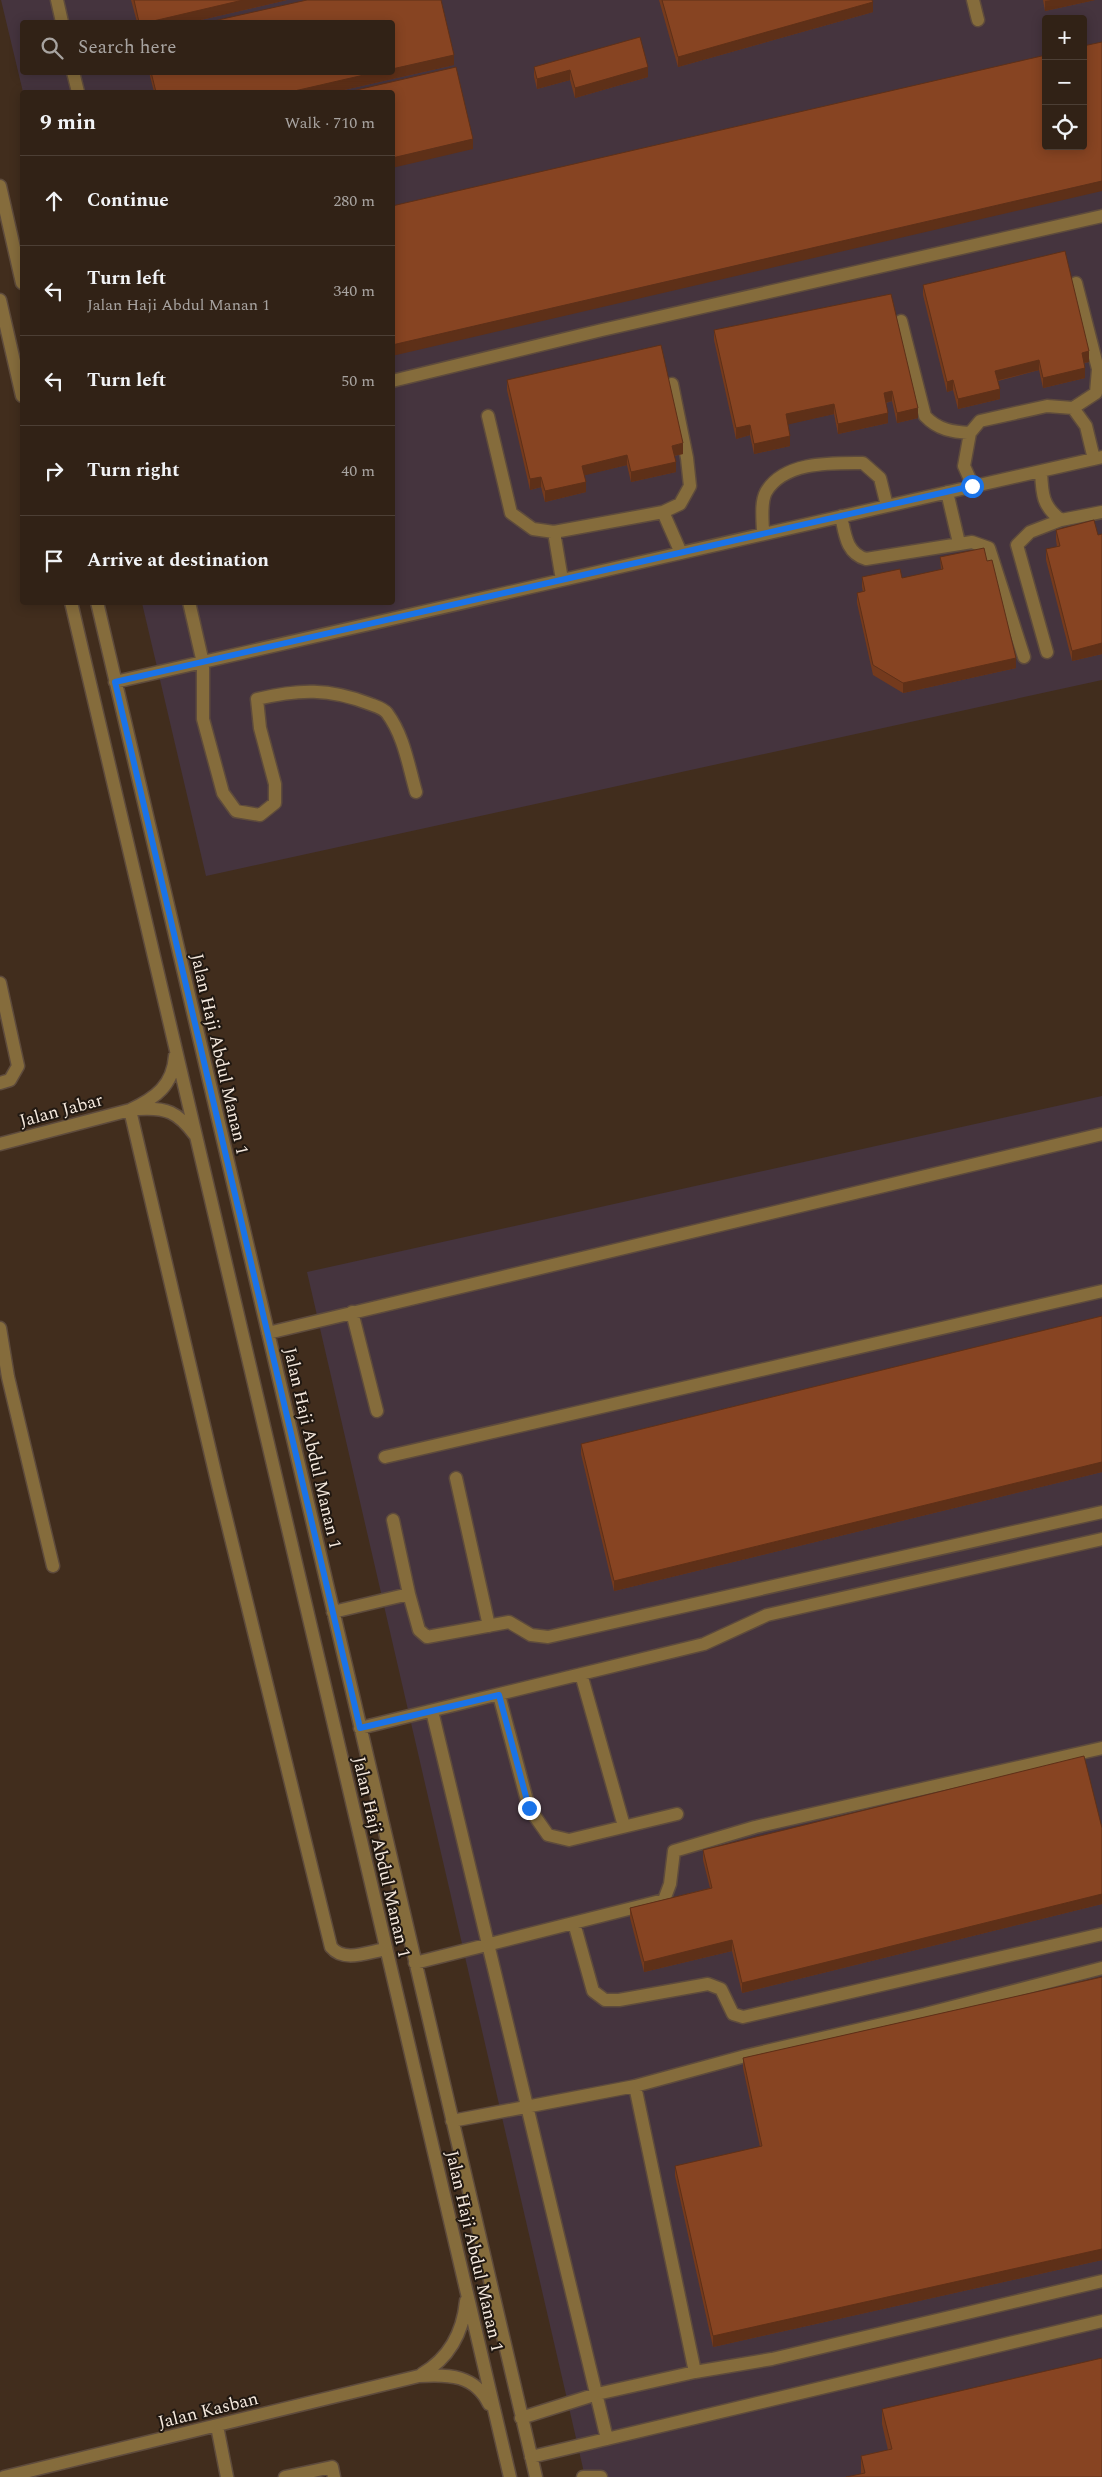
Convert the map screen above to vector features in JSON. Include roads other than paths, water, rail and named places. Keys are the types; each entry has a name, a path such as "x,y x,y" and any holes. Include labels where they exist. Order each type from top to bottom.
{"street":[{"path":"57,0 62,20"},
{"path":"974,0 978,20"},
{"path":"74,75 78,90"},
{"path":"0,186 19,252"},
{"path":"395,380 612,328 1102,216"},
{"path":"972,486 964,466 970,433 980,421 1047,406 1073,408 1096,393 1098,369 1076,283"},
{"path":"0,300 20,387"},
{"path":"902,321 926,416 930,422 949,432 970,433"},
{"path":"488,416 511,513 533,528 554,532 663,512 680,504 690,486 687,458 672,384"},
{"path":"115,682 1098,458 1086,426 1073,408"},
{"path":"763,534 765,493 775,481 799,468 826,463 863,463 880,478 887,506"},
{"path":"1041,471 1042,492 1049,512 1061,520"},
{"path":"947,492 959,543"},
{"path":"663,512 681,553"},
{"path":"1047,652 1017,545 1030,532 1061,520 1102,512"},
{"path":"841,516 849,547 858,556 866,558 959,543 972,542 989,548 1024,657"},
{"path":"554,532 562,580"},
{"name":"Jalan Haji Abdul Manan 1","path":"72,605 197,1138 379,1951 466,2293 510,2477"},
{"name":"Jalan Haji Abdul Manan 1","path":"98,605 536,2477"},
{"path":"191,605 204,662 203,719 223,793 236,811 260,815 275,803 275,784 260,728 257,699 287,692 327,691 358,699 385,710 404,741 416,792"},
{"path":"0,983 18,1066 10,1080 0,1084"},
{"path":"130,1110 150,1101 165,1088 174,1070 176,1050"},
{"path":"130,1110 152,1108 170,1111 187,1123 197,1138"},
{"path":"130,1110 218,1485 331,1948 341,1956 354,1956 379,1951"},
{"name":"Jalan Jabar","path":"0,1144 130,1110"},
{"path":"268,1332 1102,1134"},
{"path":"385,1457 1102,1291"},
{"path":"352,1312 377,1411"},
{"path":"0,1328 8,1377 53,1566"},
{"path":"456,1478 489,1626"},
{"path":"394,1520 419,1630 427,1637 513,1622 531,1635 548,1637 1102,1512"},
{"path":"360,1728 704,1644 767,1615 1102,1540"},
{"path":"333,1612 410,1594"},
{"path":"581,1674 624,1826"},
{"path":"499,1695 529,1808 548,1835 569,1840 677,1814"},
{"path":"432,1711 607,2438"},
{"path":"415,1963 664,1900 670,1884 674,1851 755,1827 1102,1748"},
{"path":"574,1923 593,1991 605,2000 619,2000 708,1984 721,1989 733,2014 743,2017 1102,1934"},
{"path":"452,2121 635,2086 1102,1968"},
{"path":"635,2086 695,2372"},
{"path":"522,2418 597,2394 695,2372 772,2359 1102,2281"},
{"path":"420,2376 436,2365 449,2351 464,2315 466,2293"},
{"path":"531,2457 1102,2321"},
{"path":"420,2376 459,2376 475,2384 486,2397 496,2420"},
{"name":"Jalan Kasban","path":"4,2477 420,2376"},
{"path":"216,2426 226,2473"},
{"path":"285,2477 332,2467 334,2477"},
{"path":"583,2477 601,2477"}]}
